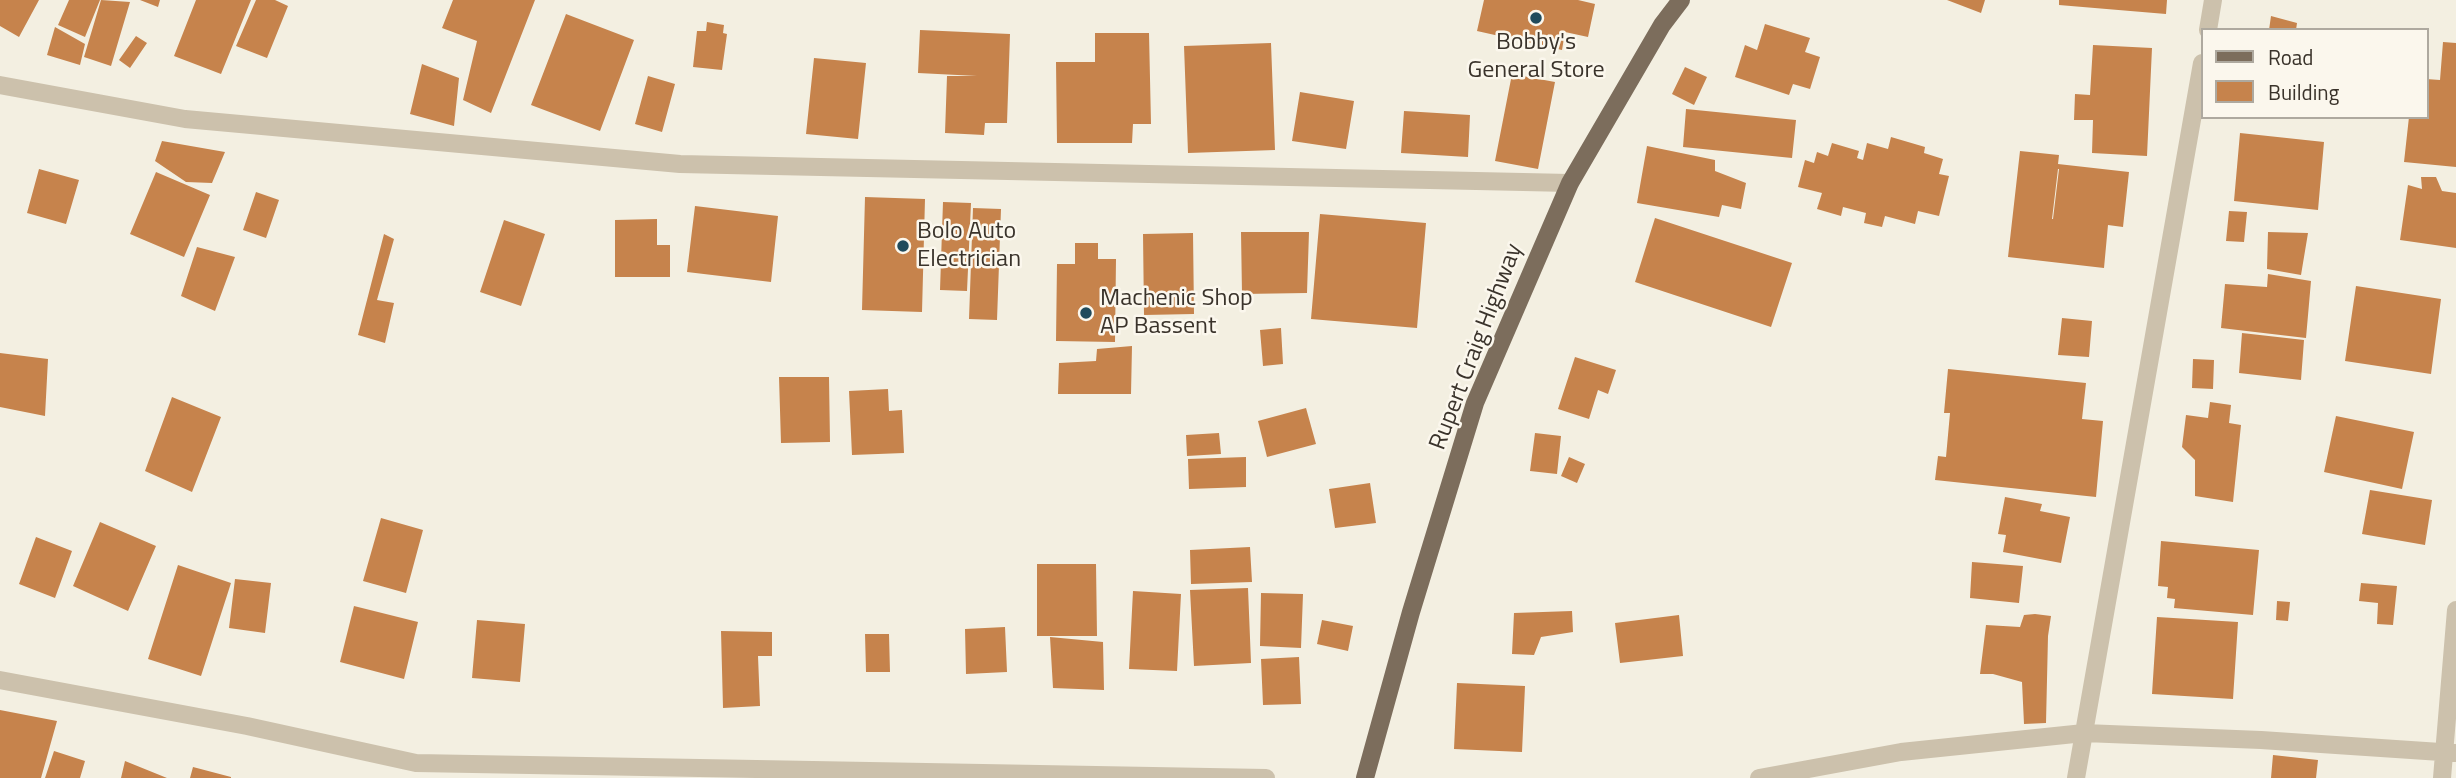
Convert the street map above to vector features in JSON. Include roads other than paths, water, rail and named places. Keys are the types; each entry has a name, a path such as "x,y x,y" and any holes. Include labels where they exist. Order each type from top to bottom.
{"main road":[{"name":"Rupert Craig Highway","path":"1364,778 1475,403 1570,183 1662,25 1681,0"}],"street":[{"path":"2208,28 2213,0"},
{"path":"2076,778 2200,74"},
{"path":"0,85 185,119 680,164 1570,183"},
{"path":"2442,778 2450,752 2456,610"},
{"path":"0,680 247,726 416,763 1266,778"},
{"path":"1759,778 1901,752 2084,733 2261,740 2450,752"}],"place":[{"name":"Bobby's General Store","path":"1536,18"},
{"name":"Bolo Auto Electrician","path":"903,246"},
{"name":"Machenic Shop AP Bassent","path":"1086,313"}]}
